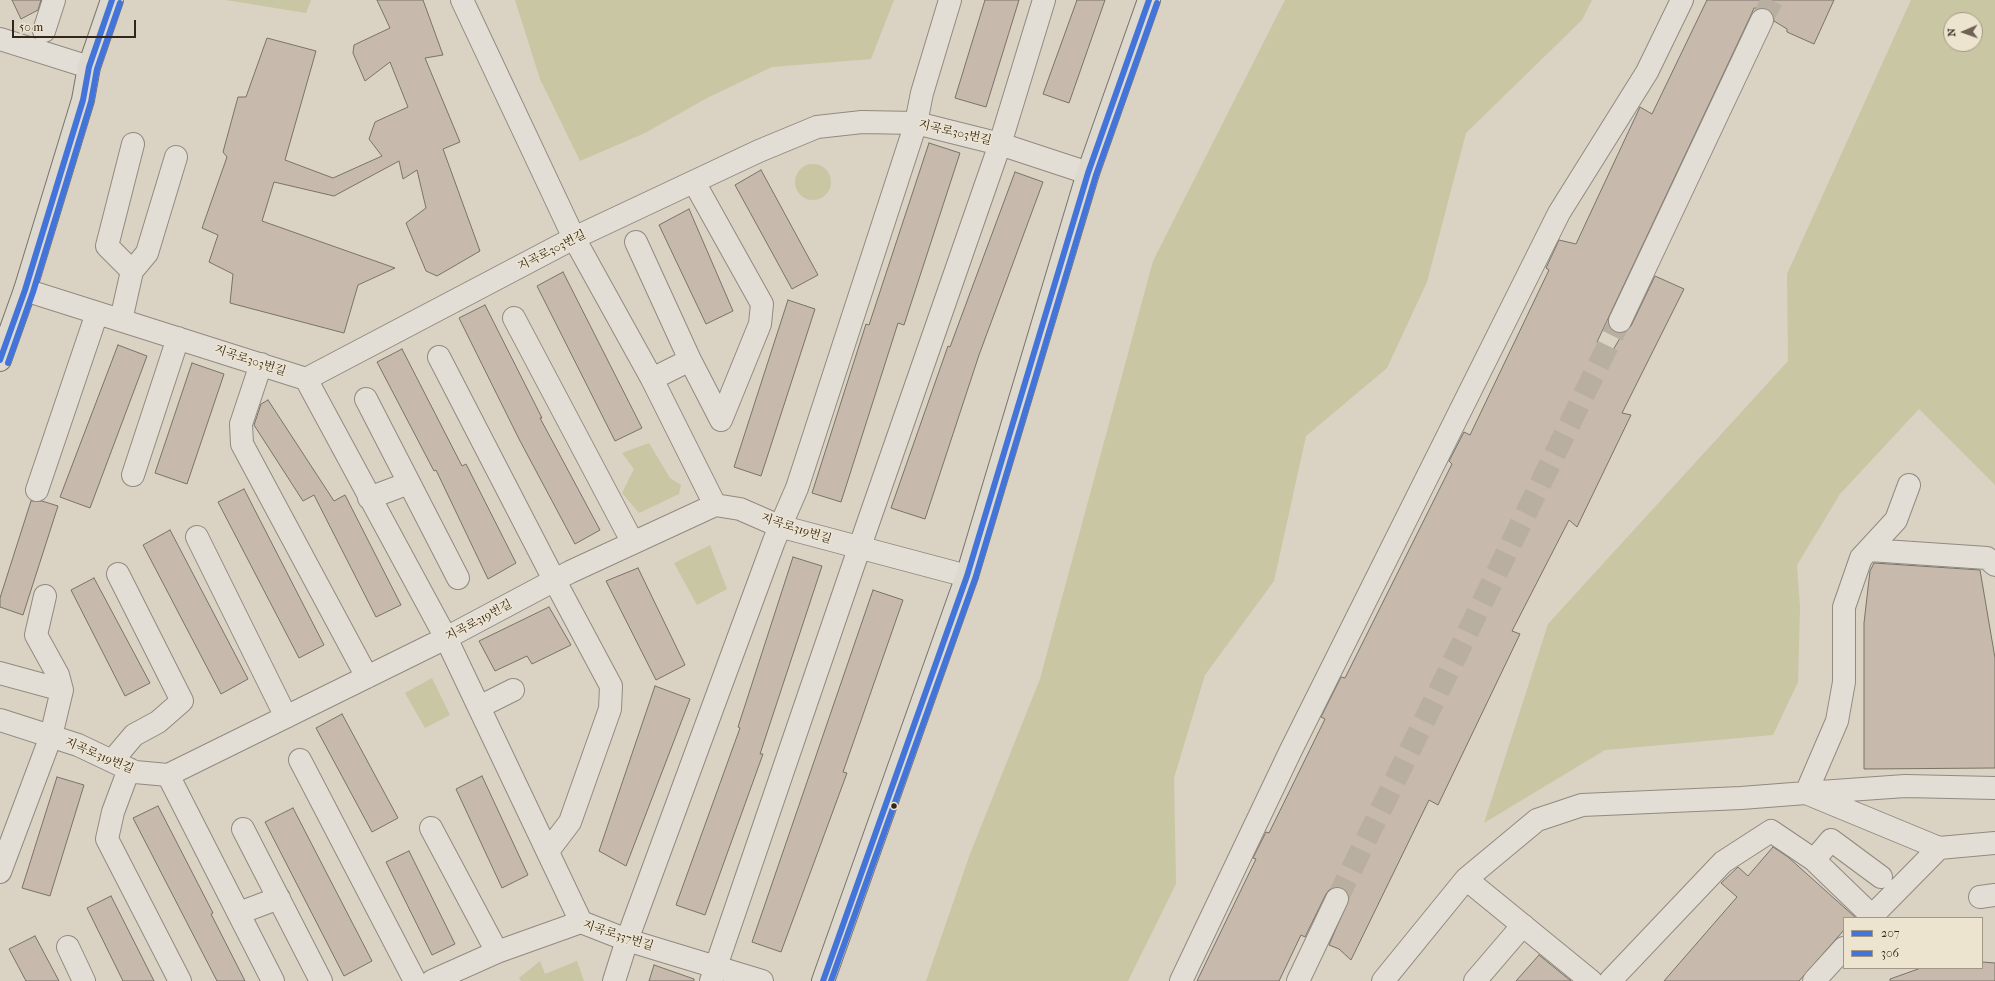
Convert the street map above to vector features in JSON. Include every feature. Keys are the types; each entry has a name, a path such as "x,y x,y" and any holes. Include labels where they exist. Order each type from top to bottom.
{"main road":[{"path":"0,360 24,290 83,100 88,67 112,0"},
{"path":"824,981 967,576 1088,173 1149,0"}],"street":[{"path":"44,31 54,0"},
{"path":"462,0 574,238 652,379 715,505"},
{"path":"614,981 627,940 779,526 797,488 916,123 922,93 950,0"},
{"path":"713,974 1000,144 1044,0"},
{"path":"1181,981 1290,750 1559,213 1647,72 1682,0"},
{"path":"1620,321 1762,20"},
{"path":"0,39 88,67"},
{"name":"지곡로303번길","path":"24,290 306,379 574,238 759,151 817,127 862,122 916,123 1000,144 1088,173"},
{"path":"132,271 107,246 133,144"},
{"path":"121,320 132,271 147,253 176,157"},
{"path":"636,242 690,360 721,420 760,324 762,304 694,182"},
{"path":"37,490 97,313"},
{"path":"514,318 632,543"},
{"path":"133,476 178,338"},
{"path":"439,357 554,580 611,686 610,709 570,822 548,851"},
{"path":"652,379 690,360"},
{"path":"261,364 241,424 242,444 367,677"},
{"path":"306,379 446,638 581,922"},
{"path":"366,399 458,578"},
{"path":"370,498 409,483"},
{"path":"1806,793 1837,721 1844,682 1844,607 1862,558 1896,520 1909,485"},
{"name":"지곡로319번길","path":"0,720 78,745 135,772 168,775 446,638 554,580 715,505 740,509 779,526 859,549 967,576"},
{"path":"197,537 286,717"},
{"path":"1869,550 1987,558 1995,565"},
{"path":"118,574 182,701 158,722 134,735 120,765 113,812 107,839 180,981"},
{"path":"0,872 51,736 62,690 58,675 36,634 45,596"},
{"path":"0,673 62,690"},
{"path":"479,707 513,690"},
{"path":"300,760 416,981"},
{"path":"168,775 273,981"},
{"path":"1383,981 1466,879 1537,820 1582,805 1741,798 1905,786 1995,788"},
{"path":"1806,793 1939,848 1995,842"},
{"path":"431,828 497,952"},
{"path":"243,829 321,981"},
{"path":"1610,981 1723,862 1771,831 1814,860 1871,917 1939,848"},
{"path":"1814,860 1831,840 1881,877"},
{"path":"1466,879 1591,981"},
{"path":"239,913 278,898"},
{"path":"1298,981 1338,899"},
{"name":"지곡로337번길","path":"432,981 497,952 581,922 713,974 762,981"},
{"path":"1475,981 1522,925"},
{"path":"68,947 84,981"},
{"path":"1814,981 1843,949"}],"shaded area":[{"path":"226,0 311,0 306,13"},
{"path":"515,0 894,0 871,59 772,67 707,98 645,133 580,161 540,79"},
{"path":"1285,0 1592,0 1582,20 1466,133 1427,282 1387,368 1306,436 1274,581 1205,675 1174,778 1176,884 1128,981 926,981 970,854 1040,679 1153,261"},
{"path":"1911,0 1995,0 1995,485 1919,409 1840,494 1797,565 1800,608 1798,682 1773,735 1605,750 1484,823 1548,624 1788,361 1787,274"},
{"path":"817,164 826,169 830,175 830,189 826,195 817,200 809,200 800,195 796,189 795,178 800,169 806,165"},
{"path":"649,443 670,478 681,485 679,494 639,513 622,493 634,469 622,453"},
{"path":"710,545 727,589 697,605 674,563"},
{"path":"432,678 450,715 425,728 405,693"},
{"path":"540,961 545,974 577,961 584,981 521,981 519,978"}],"building":[{"path":"12,0 41,0 38,10 21,19"},
{"path":"377,0 423,0 443,55 425,58 460,142 443,149 480,251 437,276 426,271 406,223 426,208 417,170 403,179 399,161 334,196 274,182 262,221 395,268 358,285 344,333 230,303 233,274 209,262 218,235 202,228 227,157 223,152 238,97 246,97 267,38 316,51 285,160 333,178 382,156 369,139 375,122 408,107 390,62 365,81 353,53 354,45 390,28"},
{"path":"985,0 1019,0 986,107 955,98"},
{"path":"1077,0 1105,0 1069,103 1043,94"},
{"path":"1707,0 1834,0 1814,44 1787,32 1787,29 1774,21 1772,13 1767,9 1754,8 1597,342 1613,350 1623,333 1631,326 1655,276 1684,289 1622,413 1631,415 1577,527 1569,520 1512,631 1520,634 1438,805 1429,800 1351,960 1339,949 1329,945 1349,898 1347,892 1343,888 1336,887 1330,889 1326,894 1305,937 1301,935 1279,981 1197,981 1256,859 1253,858 1266,832 1269,833 1325,719 1321,717 1341,677 1345,678 1452,464 1449,461 1464,432 1470,435 1549,270 1546,268 1559,240 1576,244 1640,107 1652,114"},
{"path":"929,143 960,153 904,325 898,323 841,502 812,493 866,324 869,325"},
{"path":"761,170 818,275 792,289 735,185"},
{"path":"1015,172 1043,182 979,355 925,519 891,508 948,346 950,347"},
{"path":"689,209 733,311 706,324 659,225"},
{"path":"563,272 642,428 615,441 537,286"},
{"path":"788,300 815,309 761,476 734,467"},
{"path":"485,305 542,418 540,418 600,530 575,544 519,439 459,318"},
{"path":"118,345 147,356 90,508 60,497"},
{"path":"402,349 462,466 466,464 516,563 488,579 436,470 434,471 377,362"},
{"path":"192,363 224,374 187,484 155,473"},
{"path":"268,400 334,501 345,495 401,605 376,617 314,495 303,501 254,425 261,404"},
{"path":"244,489 324,645 299,658 218,502"},
{"path":"31,501 42,501 58,506 23,615 0,607 0,598"},
{"path":"170,530 248,679 221,694 143,545"},
{"path":"793,557 822,566 760,754 763,754 705,915 676,905 740,728 738,727"},
{"path":"1874,563 1980,570 1995,658 1995,768 1864,769 1864,623 1870,571"},
{"path":"638,568 685,665 656,680 606,581"},
{"path":"94,578 150,683 125,696 71,590"},
{"path":"873,590 903,600 843,772 847,773 781,952 752,942"},
{"path":"549,607 571,645 532,664 527,656 495,671 479,641"},
{"path":"655,686 690,699 626,866 599,851"},
{"path":"342,714 398,818 372,832 316,728"},
{"path":"482,776 528,875 502,888 456,789"},
{"path":"57,777 84,785 50,896 22,888"},
{"path":"158,806 213,913 211,914 245,981 217,981 133,818"},
{"path":"293,808 372,961 344,976 265,822"},
{"path":"1773,847 1788,857 1855,917 1843,917 1843,931 1799,981 1664,981 1737,897 1721,883 1738,867 1748,876"},
{"path":"409,851 455,944 432,955 386,862"},
{"path":"111,896 154,981 123,981 87,908"},
{"path":"35,936 59,981 26,981 9,949"},
{"path":"1539,955 1571,981 1516,981"},
{"path":"1983,962 1995,963 1995,981 1890,981 1890,979 1918,969 1983,969"},
{"path":"654,965 694,979 694,981 649,981"}],"tunnel":[{"path":"1762,20 1772,0"},
{"path":"1337,899 1620,321"}],"transit line":[{"name":"207","path":"0,360 25,290 83,100 89,67 112,0"},
{"name":"207","path":"823,981 967,576 1088,173 1149,0"},
{"name":"306","path":"8,363 33,292 91,102 97,69 120,3"},
{"name":"306","path":"831,981 975,579 1096,175 1157,3"}]}
